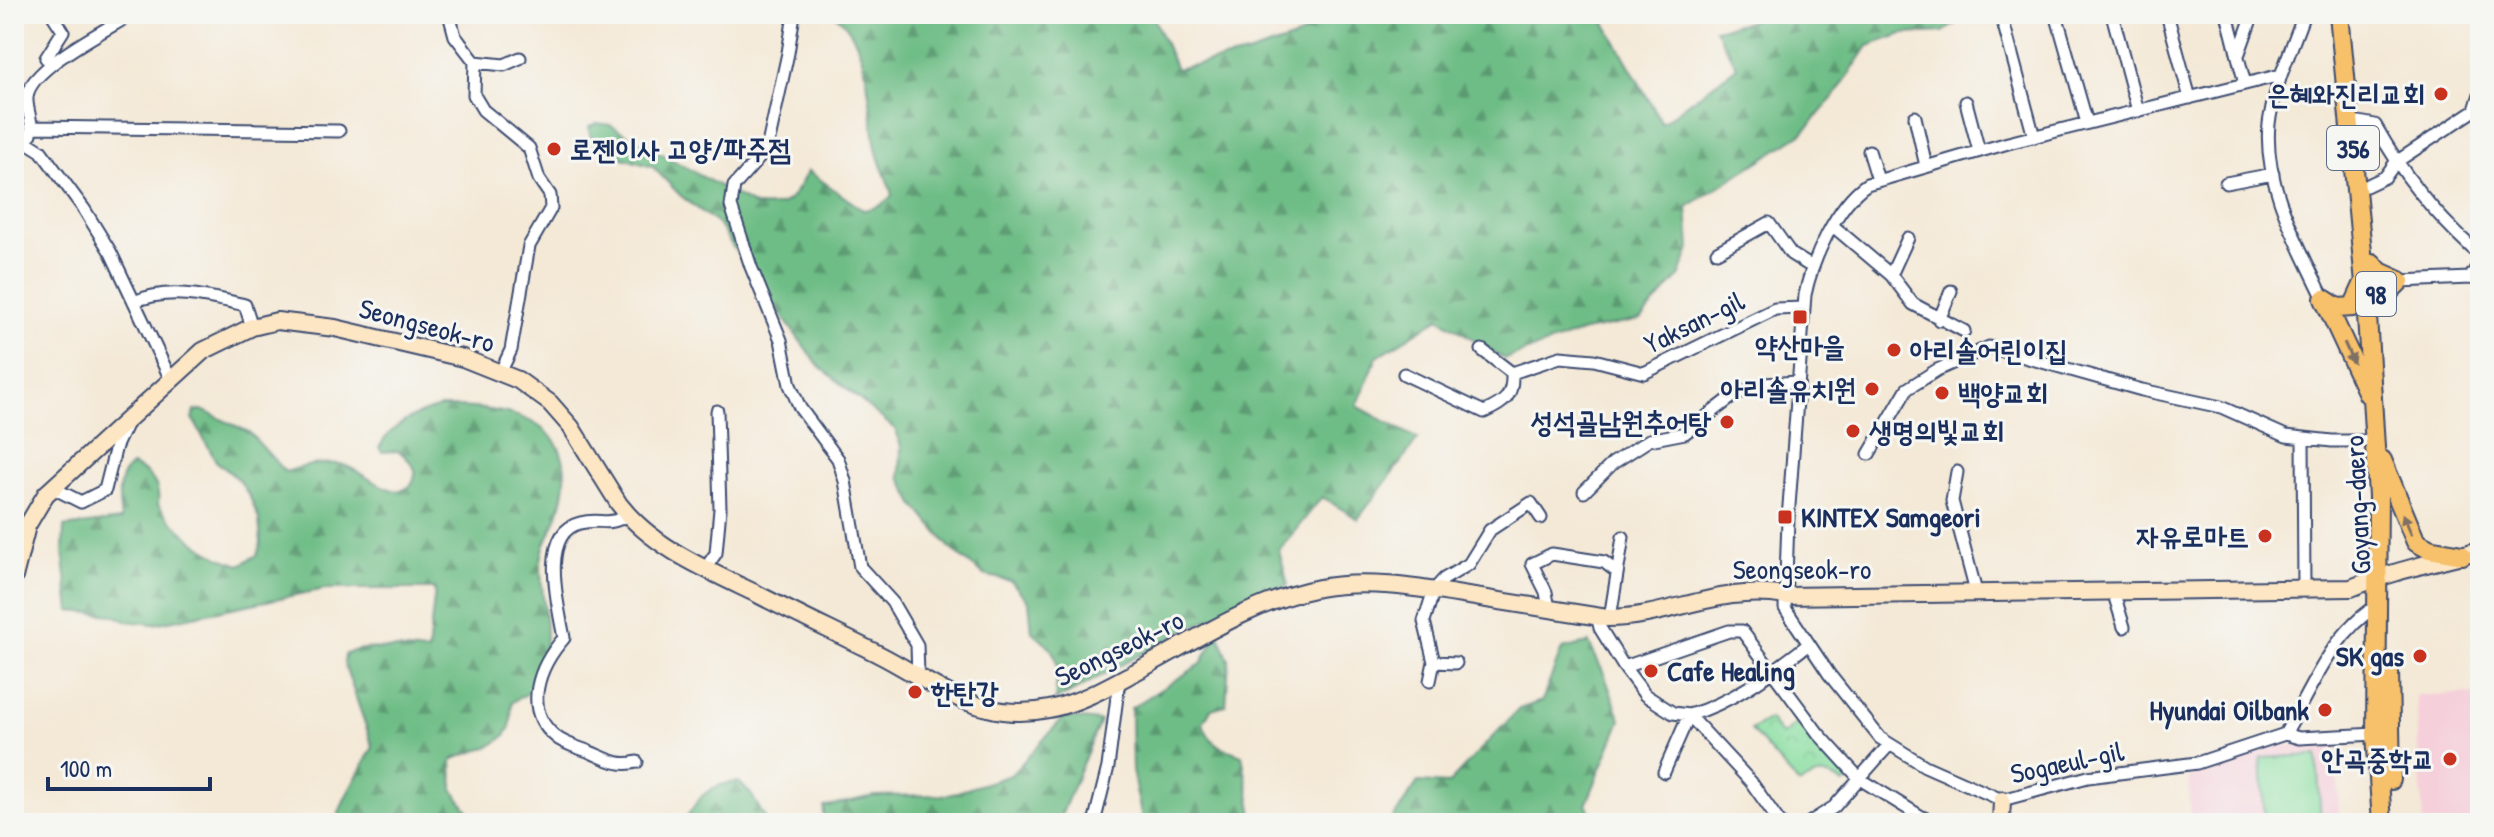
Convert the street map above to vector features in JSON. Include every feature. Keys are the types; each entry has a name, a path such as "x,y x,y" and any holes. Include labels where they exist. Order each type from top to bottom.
{"main road":[{"name":"Goyang-daero","path":"2339,14 2365,283 2384,575 2378,605 2376,734 2382,823"},
{"name":"Goyang-daero","path":"2350,14 2377,304 2393,823"},
{"path":"2372,263 2380,272 2400,281 2377,304"},
{"path":"2324,299 2338,308 2353,307 2365,283"},
{"path":"2324,299 2373,407"},
{"path":"2382,460 2416,542 2429,549 2471,552"}],"street":[{"path":"52,14 63,31 46,58 52,64"},
{"path":"30,142 32,127 27,96 35,79 52,64 132,14"},
{"path":"449,14 455,36 475,62 474,95 483,110 529,148 539,179 550,195 551,208 529,246 511,350 501,371"},
{"path":"794,14 767,149 734,186 731,206 751,267 781,340 790,385 800,408 838,459 845,481 860,567 892,602 917,645 918,675"},
{"path":"2001,14 2034,137"},
{"path":"2056,14 2087,123"},
{"path":"2112,14 2138,111"},
{"path":"2167,14 2190,98"},
{"path":"2227,14 2245,84"},
{"path":"2238,54 2253,14"},
{"path":"2304,14 2281,75 2269,122 2273,174 2283,207 2324,299"},
{"path":"475,62 504,65 520,58"},
{"path":"1786,596 1804,308 1812,267 1833,226 1855,194 1878,180 1979,151 2281,75"},
{"path":"2366,186 2385,177 2396,162 2475,110 2480,94"},
{"path":"1966,102 1979,151"},
{"path":"1915,117 1926,166"},
{"path":"2359,122 2375,125 2396,162 2439,217 2480,252"},
{"path":"32,127 339,131"},
{"path":"14,134 41,151 84,209 111,253 171,380"},
{"path":"1869,151 1878,180"},
{"path":"2226,183 2273,174"},
{"name":"Yaksan-gil","path":"1717,252 1769,223 1791,254 1812,267"},
{"path":"1833,226 1891,275 1913,304 1964,331"},
{"path":"1891,275 1908,238"},
{"path":"2400,281 2475,279 2480,262"},
{"path":"1939,320 1951,291"},
{"path":"134,302 146,296 175,293 219,299 245,305 252,327"},
{"name":"Yaksan-gil","path":"1512,373 1560,357 1594,360 1644,373 1775,309 1804,308"},
{"name":"Seongseok-ro","path":"14,577 34,509 53,488 203,351 252,327 277,321 335,328 463,358 501,371 543,397 562,416 628,515 653,537 705,569 986,708 1046,710 1068,704 1119,681 1248,612 1284,597 1321,587 1376,585 1434,590 1604,617 1638,616 1733,593 1762,592 1786,596 2351,588 2384,575 2471,552"},
{"name":"Goyang-daero","path":"1869,454 1907,389 1937,370 1989,347 2142,390 2221,407 2286,436 2332,441 2375,441"},
{"path":"1404,374 1484,412 1503,404 1513,390 1512,373 1482,350"},
{"path":"1584,492 1613,463 1649,440 1685,433 1736,394 1763,384 1797,382"},
{"path":"705,569 716,553 720,509 717,411"},
{"path":"53,488 81,502 105,490 116,446 129,417"},
{"path":"2303,438 2304,589"},
{"path":"1957,472 1952,501 1976,592"},
{"path":"1430,681 1434,662 1424,621 1434,590 1444,579 1469,564 1490,530 1531,503 1541,518"},
{"path":"628,515 613,524 592,520 574,524 561,536 554,560 564,638 550,655 535,695 541,718 556,738 622,766 637,762"},
{"path":"1623,537 1617,572 1600,628 1645,695 1658,705 1673,713 1689,715 1711,709 1771,673 1809,644"},
{"path":"1549,609 1546,592 1532,564 1552,554 1604,562 1617,572"},
{"path":"2113,591 2124,627"},
{"name":"Sogaeul-gil","path":"1786,596 1787,611 1873,731 1889,745 1955,780 2002,800 2088,777 2197,763 2285,734"},
{"path":"2376,734 2299,738 2285,734 2344,633 2358,617 2378,605"},
{"path":"1624,667 1729,631 1742,631 1818,733 1860,779 1918,820 1936,823"},
{"path":"1434,662 1456,663"},
{"path":"1094,823 1108,767 1119,681"},
{"path":"1664,772 1689,715"},
{"path":"1689,715 1751,782 1780,823"},
{"path":"1809,823 1834,807 1889,745"},
{"path":"2001,823 2002,800"}],"shaded area":[{"name":"안곡중학교","path":"2480,694 2480,823 2423,823 2416,695"},
{"path":"2281,745 2337,746 2339,823 2190,823 2189,776"}],"green space":[{"path":"834,14 1152,14 1176,69 1247,54 1295,38 1338,14 1600,14 1662,123 1737,67 1715,29 1748,22 1764,14 1963,14 1958,22 1943,32 1902,34 1868,46 1836,94 1803,133 1687,207 1690,249 1679,277 1640,320 1584,331 1505,359 1439,318 1377,357 1357,406 1418,439 1358,519 1322,497 1279,551 1288,585 1187,629 1055,701 1056,661 1049,646 1032,632 1029,602 1011,581 984,575 951,549 914,504 900,477 901,447 896,430 818,365 718,224 681,196 653,167 623,158 596,143 590,135 589,127 597,123 610,125 755,206 783,204 808,171 863,210 879,206 892,195 876,148 862,58 846,26"},
{"path":"1255,14 1314,14 1293,22 1259,25"},
{"path":"440,407 466,407 516,415 536,424 552,438 562,456 565,480 559,511 541,562 546,631 543,658 532,689 512,703 510,726 504,736 491,746 452,760 453,790 477,823 335,823 373,747 344,663 345,655 361,649 428,652 435,589 325,589 154,624 126,621 114,615 70,611 63,551 64,527 121,520 120,483 132,465 153,480 158,491 158,505 184,533 205,549 240,565 257,555 261,543 259,519 239,480 216,461 193,419 194,411 202,410 249,432 285,472 312,465 340,464 377,484 397,490 406,489 413,482 415,470 399,451 382,452 379,448 397,426"},
{"path":"1218,632 1229,660 1226,705 1211,709 1203,723 1217,744 1242,755 1253,815 1262,823 1143,823 1132,771 1131,708 1201,664"},
{"path":"1589,643 1621,720 1586,805 1597,823 1390,823 1418,782 1448,784 1519,709 1542,701 1562,649"},
{"path":"1064,717 1100,721 1058,823 823,823 824,807 874,796 948,795 1011,775"},
{"path":"1769,719 1782,735 1799,722 1851,778 1843,784 1821,775 1799,784 1751,730"},
{"path":"2317,755 2321,823 2265,823 2261,758"},
{"path":"739,782 751,794 768,823 683,823 705,794 719,785"}],"place":[{"name":"은혜와진리교회","path":"2441,94"},
{"name":"로젠이사 고양/파주점","path":"554,149"},
{"name":"약산마을","path":"1800,317"},
{"name":"아리솔어린이집","path":"1894,350"},
{"name":"아리솔유치원","path":"1872,389"},
{"name":"백양교회","path":"1942,393"},
{"name":"성석골남원추어탕","path":"1727,422"},
{"name":"생명의빛교회","path":"1853,431"},
{"name":"KINTEX Samgeori","path":"1785,517"},
{"name":"자유로마트","path":"2265,536"},
{"name":"SK gas","path":"2420,656"},
{"name":"Cafe Healing","path":"1651,671"},
{"name":"한탄강","path":"915,692"},
{"name":"Hyundai Oilbank","path":"2325,710"},
{"name":"안곡중학교","path":"2450,759"}]}
